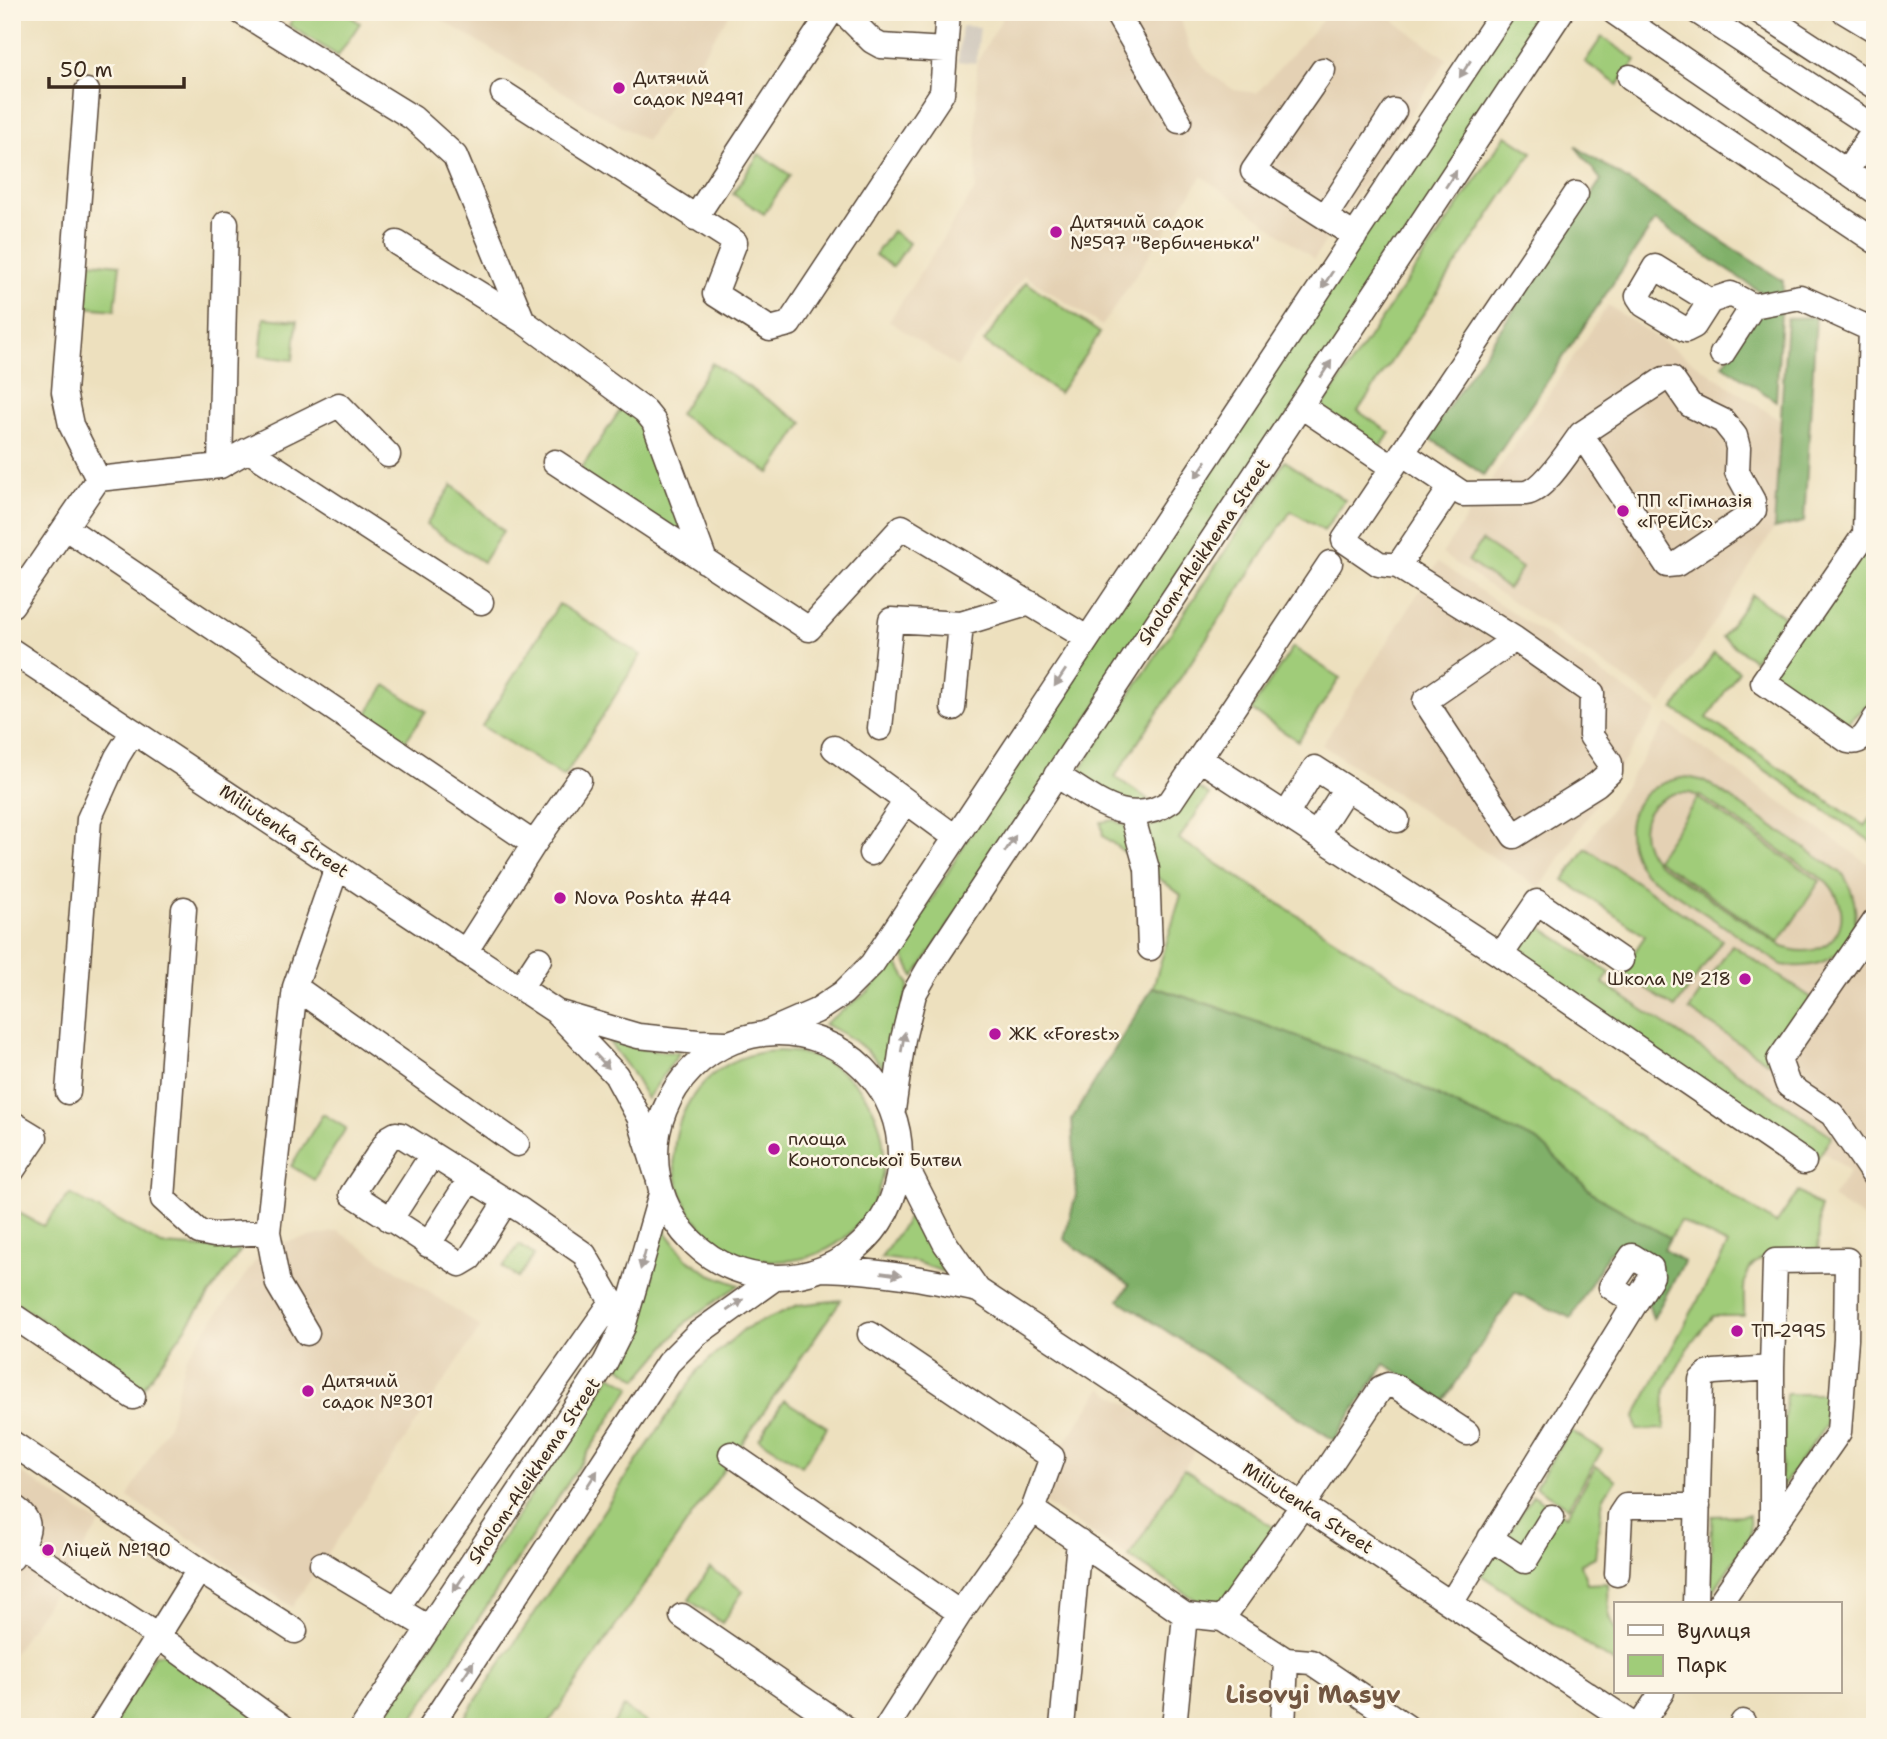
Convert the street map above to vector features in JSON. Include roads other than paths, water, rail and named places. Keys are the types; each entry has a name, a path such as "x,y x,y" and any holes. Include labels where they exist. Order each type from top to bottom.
{"street":[{"path":"241,12 413,118 455,156 523,321"},
{"path":"695,218 831,12"},
{"path":"843,12 872,41 881,46 945,50"},
{"path":"503,93 735,243 715,293 770,329 789,324 942,93 948,12"},
{"path":"1116,12 1179,121"},
{"path":"768,1032 807,1035 843,1050 873,1076 893,1110 900,1133 901,1156 895,1192 879,1225 854,1251 822,1269 799,1276 775,1278 740,1272 707,1255 681,1231 659,1184 655,1150 663,1110 684,1075 703,1057 726,1043 768,1032 816,1011 844,993 872,964 1503,12"},
{"name":"Sholom-Aleikhema Street","path":"893,1110 903,1040 914,993 929,968 1561,12"},
{"path":"1614,12 1875,191"},
{"path":"1698,12 1875,128 1846,172"},
{"path":"1759,12 1875,87"},
{"path":"1845,12 1875,30"},
{"path":"1323,70 1253,171 1355,236"},
{"path":"1630,77 1875,241"},
{"path":"87,91 64,392 72,425 98,479"},
{"path":"1325,217 1395,111"},
{"path":"1515,639 1425,701 1514,836 1606,778 1610,772 1610,763 1591,736 1592,693 1515,639 1398,566 1379,564 1344,540 1576,194"},
{"path":"220,466 226,223"},
{"path":"397,243 523,321 650,415 658,430 705,561"},
{"path":"1710,301 1731,294 1753,306 1800,297 1874,328 1865,534 1763,682 1854,743 1860,741 1875,719"},
{"path":"1722,354 1753,306"},
{"path":"1301,406 1397,460 1468,495 1533,492 1581,434 1664,379 1672,379 1690,405 1723,421 1735,436 1738,448 1737,472 1754,510 1677,564 1667,565 1581,434"},
{"path":"98,479 220,466 339,405 388,455"},
{"path":"248,450 481,602"},
{"path":"555,462 809,629 902,527 1087,638"},
{"path":"12,606 98,479"},
{"path":"1398,566 1451,487"},
{"path":"66,528 534,844"},
{"path":"1056,775 1120,812 1132,815 1158,810 1171,801 1330,563"},
{"path":"880,728 891,620 961,624 1030,603"},
{"path":"953,708 961,624"},
{"name":"Miliutenka Street","path":"12,651 555,1011 616,1075 639,1117 659,1184"},
{"path":"68,1092 89,819 117,757 133,731"},
{"path":"834,748 955,837"},
{"path":"1200,759 1500,955 1804,1162"},
{"path":"1286,815 1315,768 1397,820"},
{"path":"465,951 502,911 534,844 579,780"},
{"path":"1316,835 1346,788"},
{"path":"871,853 906,801"},
{"path":"1132,815 1147,869 1150,948"},
{"path":"307,1333 278,1284 268,1232 295,986 337,867"},
{"path":"1500,955 1537,902 1621,960"},
{"path":"184,909 163,1199 199,1232 214,1235 268,1232"},
{"path":"1875,921 1779,1060 1788,1085 1832,1114 1875,1177"},
{"path":"520,988 539,959"},
{"path":"295,986 517,1144"},
{"name":"Miliutenka Street","path":"555,1011 638,1036 726,1043"},
{"path":"12,1124 35,1138 12,1171"},
{"path":"506,1201 466,1262 460,1264 352,1194 393,1135 401,1135 506,1201 584,1254 623,1327"},
{"path":"390,1220 432,1155"},
{"name":"Miliutenka Street","path":"901,1156 945,1244 978,1290 1638,1727"},
{"path":"428,1245 470,1179"},
{"name":"Sholom-Aleikhema Street","path":"363,1727 605,1363 623,1327 659,1184"},
{"path":"1720,1602 1839,1432 1846,1339 1847,1259 1774,1261 1773,1525"},
{"name":"Miliutenka Street","path":"822,1269 865,1270 978,1290"},
{"path":"430,1727 668,1363 706,1328 775,1278"},
{"path":"396,1609 612,1302"},
{"path":"1451,1603 1635,1303"},
{"path":"12,1315 133,1397"},
{"path":"870,1334 1052,1457 1033,1510 960,1613 887,1727"},
{"path":"1695,1602 1701,1380 1714,1372 1772,1368"},
{"path":"1222,1619 1381,1388 1388,1385 1397,1387 1467,1433"},
{"path":"12,1443 199,1570 295,1631"},
{"path":"731,1454 960,1613"},
{"path":"12,1506 27,1517 29,1524 16,1552 156,1635 283,1727"},
{"path":"1617,1574 1620,1515 1626,1506 1698,1506"},
{"path":"1033,1510 1185,1615 1222,1619 1286,1660 1311,1662 1407,1727"},
{"path":"1490,1538 1525,1561 1552,1517"},
{"path":"1062,1727 1079,1541"},
{"path":"322,1564 429,1628"},
{"path":"101,1727 199,1570"},
{"path":"1174,1727 1185,1615"},
{"path":"682,1616 844,1727"},
{"path":"1283,1727 1286,1660"},
{"path":"1638,1727 1661,1694"}],"place":[{"name":"Дитячий садок №491","path":"619,88"},
{"name":"Дитячий садок №597 \"Вербиченька\"","path":"1056,232"},
{"name":"ПП «Гімназія «ГРЕЙС»","path":"1623,511"},
{"name":"Nova Poshta #44","path":"560,898"},
{"name":"Школа № 218","path":"1745,979"},
{"name":"ЖК «Forest»","path":"995,1034"},
{"name":"площа Конотопської Битви","path":"774,1149"},
{"name":"ТП-2995","path":"1737,1331"},
{"name":"Дитячий садок №301","path":"308,1391"},
{"name":"Ліцей №190","path":"48,1550"}],"district":[{"name":"Lisovyi Masyv","path":"1313,1695"}]}
